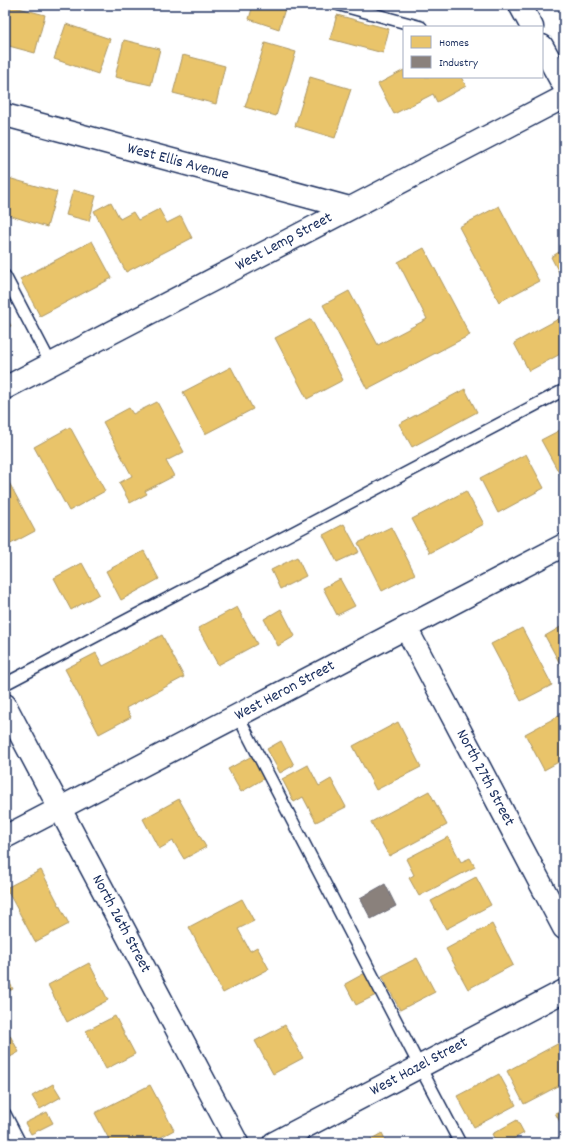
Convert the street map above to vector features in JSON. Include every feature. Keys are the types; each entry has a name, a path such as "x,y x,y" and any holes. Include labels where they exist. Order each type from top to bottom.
{"street":[{"path":"520,5 531,26"},
{"path":"543,48 564,86"},
{"name":"West Lemp Street","path":"5,388 564,97"},
{"name":"West Ellis Avenue","path":"5,115 350,208"},
{"name":"West Heron Street","path":"5,837 564,545"},
{"name":"North 27th Street","path":"406,628 564,928"},
{"name":"North 26th Street","path":"5,705 236,1143"},
{"name":"West Hazel Street","path":"274,1143 564,991"}],"lane":[{"path":"340,5 417,26"},
{"path":"5,276 51,364"},
{"path":"5,684 564,390"},
{"path":"238,716 460,1143"},
{"path":"5,1114 20,1143"}],"building: Homes":[{"path":"253,5 286,5 279,29 249,19"},
{"path":"11,6 45,15 35,53 5,45 5,29"},
{"path":"337,15 389,29 383,53 330,39"},
{"path":"66,24 110,39 98,74 54,59"},
{"path":"124,40 160,49 151,85 115,77"},
{"path":"265,43 296,52 276,116 245,107"},
{"path":"183,55 225,66 216,104 173,93"},
{"path":"403,71 403,78 462,78 466,86 437,102 433,94 394,114 378,84"},
{"path":"310,77 351,89 335,138 295,126"},
{"path":"5,177 57,192 47,227 5,214"},
{"path":"73,190 96,196 89,221 66,215"},
{"path":"111,202 120,219 133,212 138,220 159,209 167,223 181,216 192,238 126,272 94,211"},
{"path":"499,206 539,281 499,302 459,227"},
{"path":"92,241 112,278 40,316 20,279"},
{"path":"424,248 470,335 367,389 323,305 349,291 378,345 427,319 398,262"},
{"path":"564,249 564,282 551,257"},
{"path":"5,314 11,326 5,329"},
{"path":"564,316 564,352 529,371 514,343"},
{"path":"311,319 343,380 307,399 275,338"},
{"path":"231,367 253,409 205,434 183,392"},
{"path":"465,389 477,412 412,447 399,424"},
{"path":"157,402 184,452 166,461 174,476 145,491 147,494 130,503 119,483 132,476 103,422 129,408 133,414"},
{"path":"70,427 105,491 69,511 34,447"},
{"path":"564,428 564,480 563,480 541,440"},
{"path":"526,454 544,488 498,513 480,478"},
{"path":"5,475 35,531 5,547"},
{"path":"466,491 484,524 430,553 412,519"},
{"path":"344,524 359,552 337,562 323,535"},
{"path":"391,527 415,574 382,591 358,543"},
{"path":"144,551 159,579 121,600 106,571"},
{"path":"297,557 306,576 280,589 271,570"},
{"path":"82,563 99,594 71,610 54,578"},
{"path":"340,579 355,606 337,615 323,588"},
{"path":"237,607 257,644 218,665 198,628"},
{"path":"281,609 295,636 278,646 264,619"},
{"path":"564,625 564,671 545,636"},
{"path":"522,628 552,685 521,701 491,644"},
{"path":"162,635 184,677 126,708 131,717 99,734 65,669 96,653 103,666"},
{"path":"564,713 564,759 544,770 525,734"},
{"path":"398,722 421,767 376,790 353,746"},
{"path":"281,741 294,765 280,773 267,749"},
{"path":"252,756 265,778 241,792 228,769"},
{"path":"308,765 319,786 331,779 346,807 316,822 303,797 294,802 282,779"},
{"path":"429,791 447,825 389,856 371,822"},
{"path":"179,799 206,847 184,859 173,841 159,849 143,819"},
{"path":"448,837 461,862 470,858 475,867 419,896 409,878 414,875 406,859"},
{"path":"41,870 69,924 35,942 6,888"},
{"path":"476,877 491,905 446,929 431,901"},
{"path":"242,899 254,921 238,929 250,951 257,947 269,969 223,993 189,927"},
{"path":"492,924 513,965 468,989 446,949"},
{"path":"417,958 435,992 400,1010 382,976"},
{"path":"89,963 108,1000 67,1022 48,985"},
{"path":"367,972 378,994 356,1005 345,984"},
{"path":"5,974 13,989 5,993"},
{"path":"115,1016 135,1054 106,1069 86,1031"},
{"path":"285,1025 303,1058 273,1074 255,1041"},
{"path":"6,1028 19,1052 5,1060 5,1029"},
{"path":"563,1041 564,1083 524,1104 507,1071"},
{"path":"499,1074 516,1105 474,1127 457,1096"},
{"path":"53,1084 61,1097 40,1109 32,1096"},
{"path":"150,1085 174,1130 150,1143 111,1143 95,1113"},
{"path":"564,1109 564,1129 555,1113"},
{"path":"47,1112 53,1123 31,1134 25,1123"},
{"path":"517,1120 524,1133 506,1143 497,1143 492,1134"},
{"path":"382,1133 387,1143 364,1143"}],"building: Industry":[{"path":"385,884 396,906 371,919 360,898"}]}
